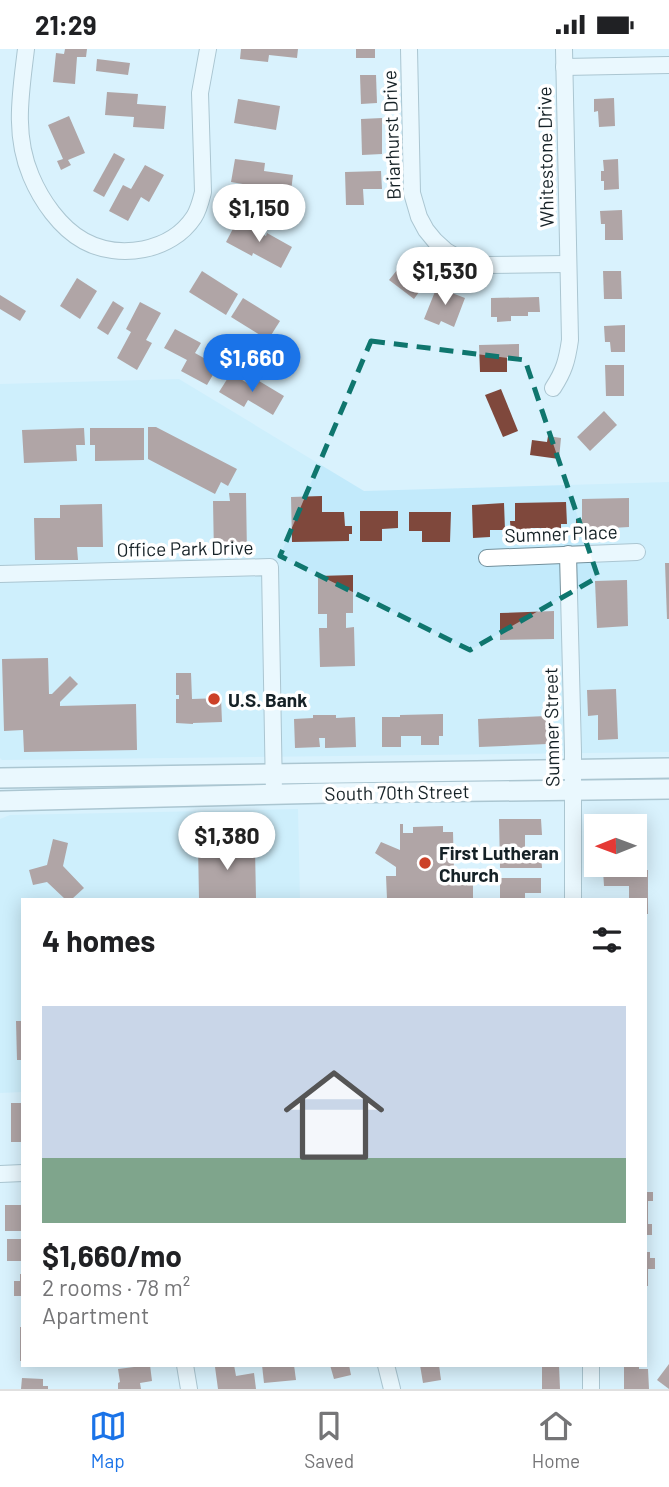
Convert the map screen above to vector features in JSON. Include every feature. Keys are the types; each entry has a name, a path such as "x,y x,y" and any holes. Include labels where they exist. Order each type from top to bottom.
{"main road":[{"name":"South 70th Street","path":"0,778 669,768"},
{"name":"South 70th Street","path":"0,800 669,789"}],"street":[{"path":"26,49 19,114 24,155 31,176 41,196 70,232 97,247 119,251 143,250 173,237 194,217 200,205 203,191 200,93 208,49"},
{"name":"Briarhurst Drive","path":"409,49 412,193 426,230 446,251 472,263 568,264"},
{"name":"Whitestone Drive","path":"552,388 563,374 570,340 564,49"},
{"path":"564,67 669,65"},
{"name":"Sumner Place","path":"487,558 637,552"},
{"name":"Sumner Street","path":"568,554 573,898"},
{"name":"Office Park Drive","path":"0,574 270,567 274,794"},
{"path":"0,1174 21,1173"},
{"path":"185,1367 189,1389"},
{"path":"386,1367 391,1389"},
{"path":"591,1367 591,1389"}],"highlighted area":[{"path":"371,341 525,360 598,577 470,650 280,556"}],"shaded area":[{"path":"179,379 364,491 669,482 669,752 2,760 0,384"},
{"path":"298,809 300,898 21,898 21,1092 0,1093 0,819 10,815"}],"building":[{"path":"65,49 87,49 86,57 77,57 75,84 53,82 56,53 64,54"},
{"path":"241,49 298,49 297,58 269,55 268,62 240,59"},
{"path":"356,49 375,49 375,58 356,58"},
{"path":"97,59 130,63 128,75 96,71"},
{"path":"360,75 376,75 377,103 361,104"},
{"path":"107,92 138,94 137,104 166,106 164,129 133,127 134,117 105,115"},
{"path":"614,98 615,126 599,127 598,111 594,112 594,99"},
{"path":"238,99 280,106 276,130 234,123"},
{"path":"69,116 85,153 68,160 71,165 61,170 57,161 63,159 48,125"},
{"path":"382,118 382,154 362,155 361,119"},
{"path":"114,153 125,159 104,197 93,191"},
{"path":"235,159 265,163 264,171 293,175 290,199 260,195 261,187 231,182"},
{"path":"618,159 619,189 604,190 604,181 601,181 603,160"},
{"path":"145,165 164,175 149,202 141,197 128,221 109,211 123,185 131,189"},
{"path":"381,171 382,189 363,189 364,205 346,205 345,172"},
{"path":"622,210 623,240 605,240 605,224 601,224 600,211"},
{"path":"237,221 292,247 281,268 226,242"},
{"path":"406,259 419,269 413,276 424,285 414,299 389,280"},
{"path":"202,271 238,294 226,315 189,292"},
{"path":"603,271 621,271 622,299 604,299"},
{"path":"77,278 97,291 80,319 60,306"},
{"path":"438,284 465,298 454,327 441,321 439,325 424,319"},
{"path":"0,295 26,311 20,321 0,309"},
{"path":"539,297 540,312 528,312 528,316 511,316 511,321 497,322 497,317 491,317 491,298"},
{"path":"243,298 280,321 268,340 231,317"},
{"path":"113,301 124,308 108,335 97,328"},
{"path":"140,302 161,313 146,340 152,343 137,370 117,358 131,332 126,329"},
{"path":"625,325 625,352 611,352 610,342 605,342 604,326"},
{"path":"175,329 201,343 195,353 218,366 207,385 181,371 187,360 164,348"},
{"path":"519,344 519,357 507,357 507,372 480,372 479,345"},
{"path":"605,365 624,365 624,396 606,396"},
{"path":"231,373 255,388 259,381 284,396 273,415 248,400 244,407 219,392"},
{"path":"501,389 518,431 503,437 485,395"},
{"path":"604,411 617,425 590,451 577,437"},
{"path":"148,427 156,427 237,469 228,486 221,482 215,494 148,459"},
{"path":"84,428 85,445 76,445 77,461 24,463 22,430"},
{"path":"90,428 144,428 144,460 95,461 95,445 90,445"},
{"path":"548,436 561,438 559,459 530,455 532,440 547,442"},
{"path":"229,493 246,493 247,554 214,555 213,501 230,501"},
{"path":"322,496 322,512 344,512 345,526 352,526 349,541 292,542 291,497"},
{"path":"629,498 629,527 576,530 576,519 582,519 582,499"},
{"path":"566,502 567,524 561,524 561,531 546,532 545,528 531,528 531,533 511,534 510,521 515,521 515,503"},
{"path":"504,503 505,530 490,530 490,537 473,538 472,505"},
{"path":"102,504 103,547 77,547 78,560 35,560 34,518 60,518 60,505"},
{"path":"360,511 398,511 398,528 382,529 382,541 360,541"},
{"path":"409,512 451,512 450,542 422,542 422,531 409,531"},
{"path":"665,563 669,563 669,619 667,619"},
{"path":"353,575 353,613 346,613 346,628 354,627 355,666 320,667 319,628 327,628 327,614 318,614 318,576"},
{"path":"627,580 628,626 597,628 595,581"},
{"path":"554,611 554,639 500,640 500,613"},
{"path":"48,658 49,694 70,676 78,684 60,702 60,706 136,704 137,750 24,752 23,730 4,731 2,659"},
{"name":"U.S. Bank","path":"176,673 191,673 192,699 221,698 222,722 176,723 176,699 179,699 179,695 176,695"},
{"path":"616,689 618,739 598,740 598,715 588,716 587,690"},
{"path":"443,714 443,736 439,736 439,745 421,745 421,736 401,736 401,747 382,747 382,717"},
{"path":"313,715 355,717 356,747 325,748 325,738 319,738 320,747 295,748 294,719 313,718"},
{"path":"546,716 547,744 479,747 478,719"},
{"path":"499,819 541,819 542,835 525,835 525,853 541,853 542,868 500,868"},
{"name":"First Lutheran Church","path":"400,824 403,824 403,833 413,833 413,827 443,826 443,832 453,832 454,872 473,872 473,898 387,898 386,876 396,876 396,867 375,853 381,842 400,850"},
{"path":"53,839 68,843 63,866 84,888 73,898 64,898 47,882 33,885 29,870 47,865"},
{"path":"259,844 259,848 255,848 256,898 199,898 198,845"},
{"path":"603,877 648,877 648,914 647,898 629,898 629,886 604,886"},
{"path":"500,878 541,878 541,893 525,893 525,898 500,898"},
{"path":"16,1021 21,1021 21,1060 17,1060"},
{"path":"11,1103 21,1103 21,1142 11,1142"},
{"path":"647,1192 653,1192 653,1201 648,1201 648,1224 652,1224 652,1235 647,1235"},
{"path":"5,1205 21,1205 21,1231 5,1231"},
{"path":"7,1239 21,1239 21,1261 7,1261"},
{"path":"647,1252 650,1252 650,1258 655,1258 655,1269 648,1269 648,1286"},
{"path":"21,1274 21,1296 14,1296 14,1281 20,1281"},
{"path":"20,1327 21,1327 21,1361"},
{"path":"669,1364 669,1389 657,1380"},
{"path":"150,1367 152,1381 140,1383 141,1389 118,1389 118,1369"},
{"path":"215,1367 234,1367 236,1376 254,1373 256,1389 218,1389"},
{"path":"262,1367 294,1367 296,1380 264,1383"},
{"path":"331,1367 349,1367 351,1375 334,1379"},
{"path":"420,1367 439,1367 441,1380 423,1383"},
{"path":"542,1367 559,1367 560,1389 542,1389"},
{"path":"624,1367 648,1369 649,1389 624,1389"},
{"path":"22,1378 43,1379 43,1386 48,1386 48,1389 21,1389"}],"place":[{"name":"U.S. Bank","path":"214,699"},
{"name":"First Lutheran Church","path":"425,863"}]}
